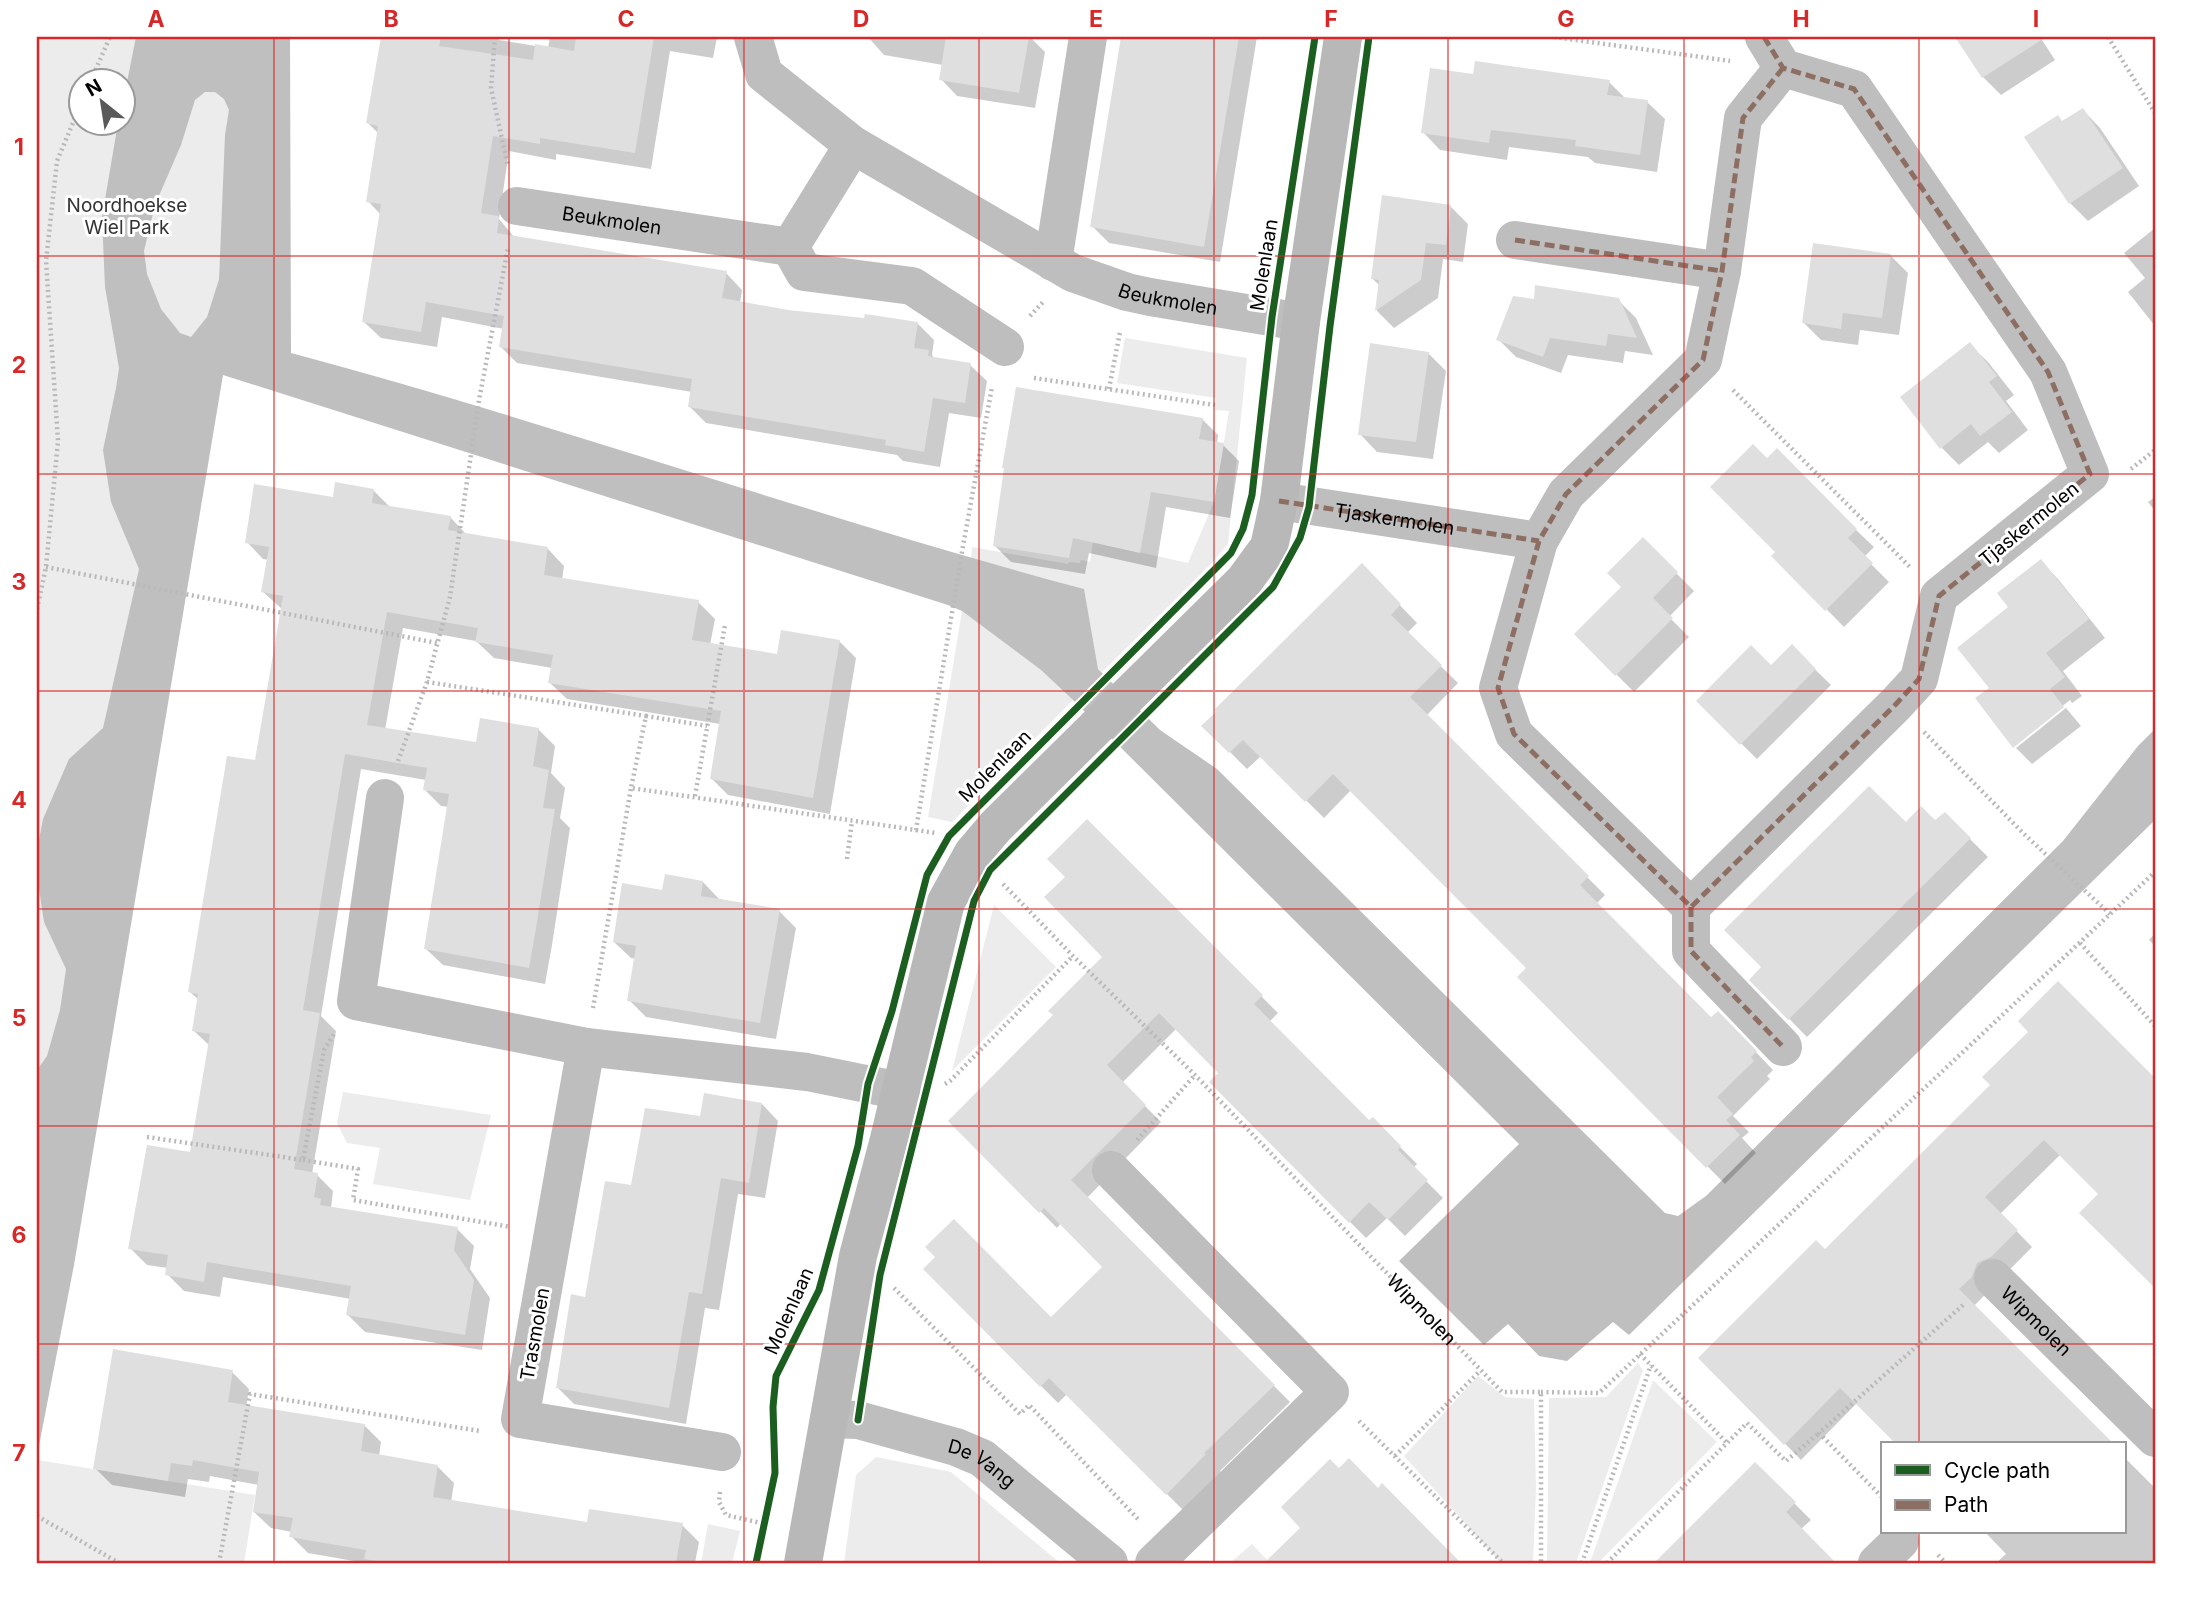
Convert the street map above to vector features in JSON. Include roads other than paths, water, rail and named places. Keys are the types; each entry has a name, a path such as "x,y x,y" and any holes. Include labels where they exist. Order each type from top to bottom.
{"street":[{"name":"Beukmolen","path":"753,37 764,74 853,145 1063,267 1127,292 1301,322"},
{"path":"1063,267 1088,37"},
{"path":"803,1563 858,1256 913,1093 946,902 972,853 1244,581 1269,547 1279,500 1301,322 1343,37"},
{"path":"1773,52 1743,118 1722,271 1703,360 1566,494 1539,541 1498,688 1514,734 1691,907 1691,951 1783,1047"},
{"name":"Tjaskermolen","path":"1691,907 1896,705 1919,679 1940,596 2090,474 2048,372 1854,89 1773,52"},
{"path":"853,145 790,247 804,272 912,286 1005,347"},
{"name":"Beukmolen","path":"516,206 790,247"},
{"path":"1515,240 1722,271"},
{"name":"Tjaskermolen","path":"1279,500 1539,541"},
{"path":"385,798 356,1001 586,1047 807,1072 913,1093"},
{"name":"Trasmolen","path":"586,1047 520,1419 722,1452"},
{"path":"1111,1170 1329,1392 1161,1557"},
{"name":"Wipmolen","path":"1993,1278 2155,1438"},
{"name":"De Vang","path":"829,1419 858,1420 956,1447 982,1458 1109,1563"}],"park label":[{"name":"Noordhoekse Wiel Park","path":"127,216"}]}
